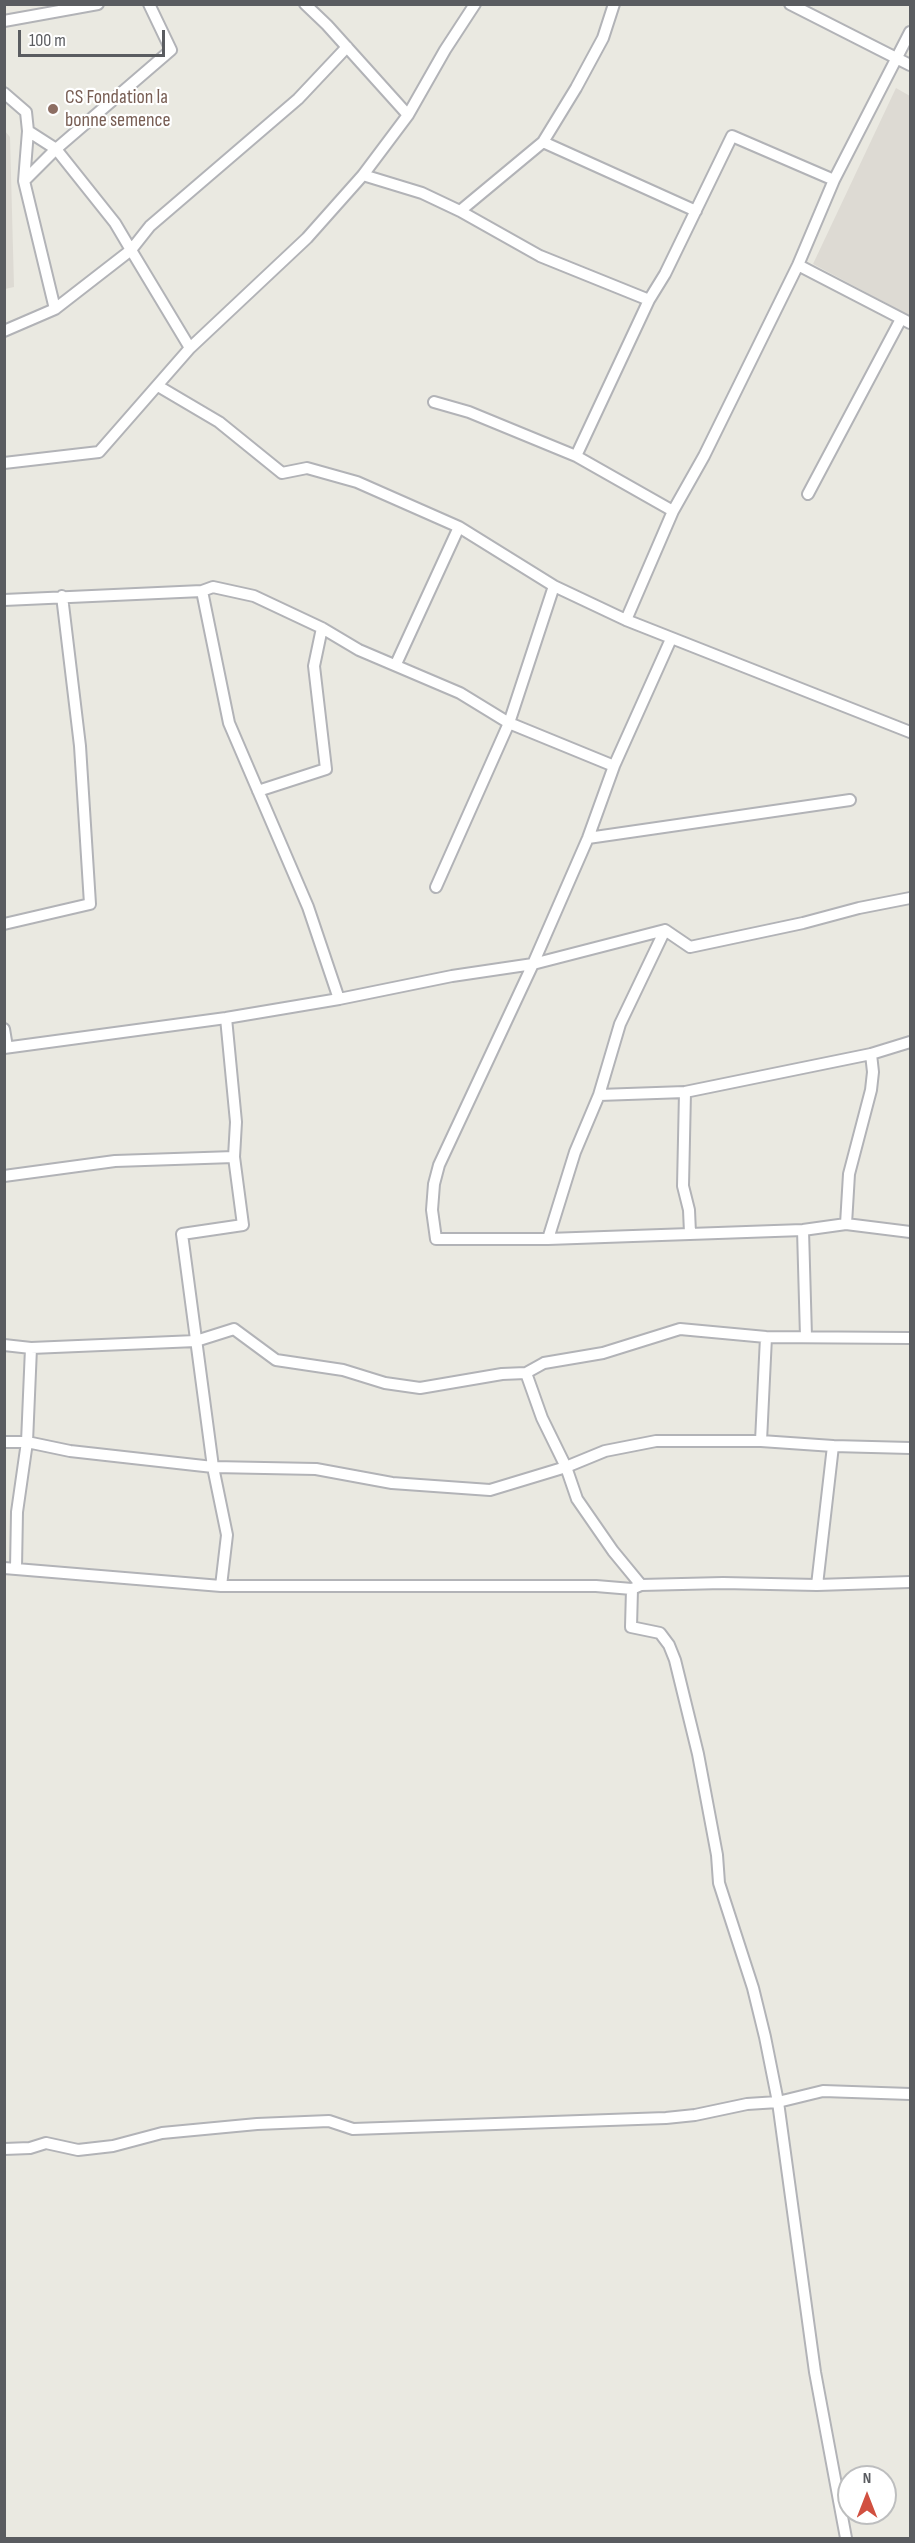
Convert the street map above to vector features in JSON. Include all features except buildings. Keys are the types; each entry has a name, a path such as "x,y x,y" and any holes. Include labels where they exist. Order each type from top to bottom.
{"street":[{"path":"4,21 98,4"},
{"path":"24,181 56,148 171,50 149,4"},
{"path":"305,4 327,24 408,114"},
{"path":"4,463 99,452 190,348 307,238 363,175 408,114 444,50 475,4"},
{"path":"460,211 543,142 603,38 614,4"},
{"path":"790,4 910,65"},
{"path":"626,620 673,511 704,456 798,265 834,180 910,32"},
{"path":"4,331 55,309 131,250 150,226 298,99 347,47"},
{"path":"4,93 26,112 28,131 24,181 55,309"},
{"path":"28,131 56,148 115,223 190,348"},
{"path":"576,456 649,300 665,274 732,136 834,180"},
{"path":"543,142 696,211"},
{"path":"363,175 422,193 460,211 540,256 649,300"},
{"path":"798,265 906,321 808,494"},
{"path":"158,386 219,422 282,472 307,468 357,482 459,527 554,586 626,620 910,732"},
{"path":"434,402 469,412 576,456 673,511"},
{"path":"396,664 459,527"},
{"path":"436,887 509,723 554,586"},
{"path":"4,600 202,591 213,587 254,596 321,628 359,650 460,693 509,723 614,765"},
{"path":"202,591 229,723 308,907 339,999"},
{"path":"4,924 90,904 80,746 62,596"},
{"path":"258,791 326,769 314,666 321,628"},
{"path":"671,639 614,765 588,838 533,964 439,1165 434,1184 432,1210 436,1239 548,1239 802,1230 846,1224 910,1232"},
{"path":"588,838 850,800"},
{"path":"4,1029 6,1048 226,1018 339,999 452,976 533,964 664,930 690,947 910,898"},
{"path":"548,1239 575,1152 599,1095 620,1024 664,930"},
{"path":"221,1586 227,1535 213,1467 182,1234 243,1225 234,1157 236,1122 226,1018"},
{"path":"599,1095 685,1092 871,1054 910,1042"},
{"path":"846,1224 849,1174 872,1090 871,1054"},
{"path":"685,1092 683,1186 689,1210 690,1233"},
{"path":"4,1176 115,1161 234,1157"},
{"path":"802,1230 806,1337"},
{"path":"4,1345 31,1348 196,1341 234,1329 276,1360 343,1370 385,1383 420,1388 502,1374 526,1373 544,1363 603,1353 680,1329 766,1337 910,1338"},
{"path":"761,1441 766,1337"},
{"path":"31,1348 27,1442 10,1568 221,1586 636,1587 723,1583 910,1582"},
{"path":"526,1373 542,1419 566,1467 577,1499 636,1587 631,1627 660,1633 669,1645 675,1660 698,1754 717,1856 719,1883 753,1988 778,2102 815,2372 846,2538"},
{"path":"4,1442 27,1442 70,1451 213,1467 316,1469 392,1483 490,1490 566,1467 604,1451 656,1441 761,1441 910,1448"},
{"path":"817,1584 833,1446"},
{"path":"4,2149 30,2148 46,2143 78,2150 113,2146 162,2133 257,2124 329,2121 354,2129 666,2118 695,2115 747,2104 778,2102 823,2091 910,2094"}],"shaded area":[{"path":"896,88 910,96 910,316 813,264"},
{"path":"4,130 10,137 14,287 5,289"}],"place":[{"name":"CS Fondation la bonne semence","path":"53,109"}]}
